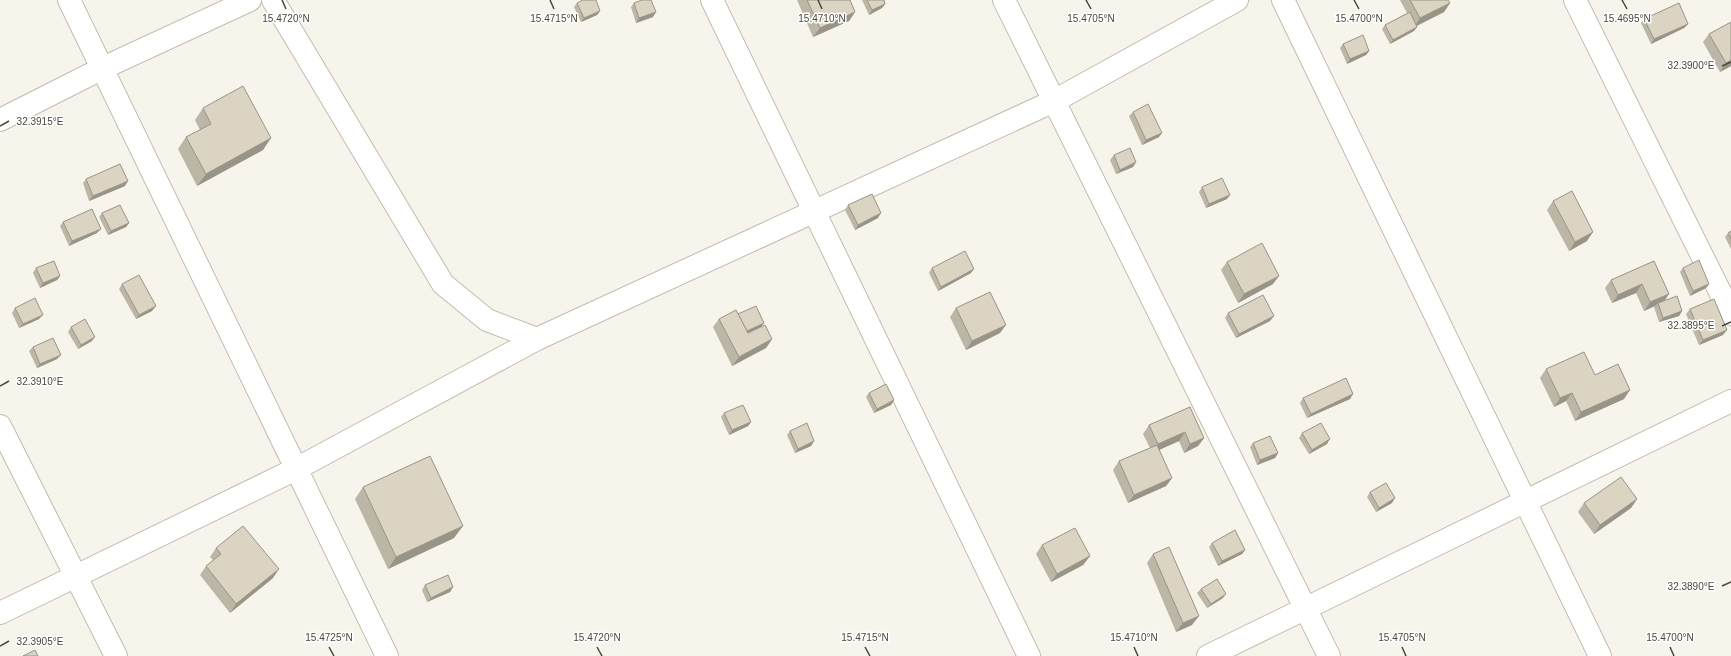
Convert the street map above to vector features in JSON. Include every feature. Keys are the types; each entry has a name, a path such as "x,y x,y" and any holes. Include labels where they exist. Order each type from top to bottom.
{"street":[{"path":"69,0 387,656"},
{"path":"0,120 102,68 250,0"},
{"path":"273,0 443,284 487,320 537,339"},
{"path":"712,0 1029,656"},
{"path":"1004,0 1329,656"},
{"path":"0,613 296,468 537,339 1054,101 1237,0"},
{"path":"1283,0 1600,656"},
{"path":"1575,0 1731,314"},
{"path":"1208,656 1731,401"},
{"path":"0,426 116,656"}],"building":[{"path":"583,0 596,0 600,11 584,18 577,3"},
{"path":"642,0 651,0 656,12 639,18 634,3"},
{"path":"807,0 850,0 855,12 820,28"},
{"path":"867,0 884,0 885,4 872,10"},
{"path":"1410,0 1448,0 1450,3 1420,18"},
{"path":"1679,3 1688,24 1654,39 1644,19"},
{"path":"1410,12 1417,27 1393,40 1385,25"},
{"path":"1731,22 1731,60 1726,63 1709,34"},
{"path":"1363,35 1369,51 1350,59 1343,44"},
{"path":"243,86 271,138 206,174 186,137 211,124 203,108"},
{"path":"1148,104 1162,133 1146,140 1133,112"},
{"path":"1130,148 1136,162 1120,170 1114,155"},
{"path":"120,164 128,181 93,196 86,179"},
{"path":"1222,178 1230,195 1209,204 1202,187"},
{"path":"1572,191 1593,232 1575,242 1553,201"},
{"path":"872,194 881,213 858,225 848,205"},
{"path":"120,205 129,223 111,231 102,213"},
{"path":"92,209 101,229 72,241 63,222"},
{"path":"1731,231 1731,239 1728,233"},
{"path":"1262,243 1279,276 1244,294 1227,262"},
{"path":"965,251 974,269 941,287 932,268"},
{"path":"1699,260 1709,284 1693,291 1683,268"},
{"path":"54,261 60,276 43,283 36,268"},
{"path":"1654,261 1669,294 1650,302 1642,284 1618,295 1611,280"},
{"path":"139,275 156,306 139,315 122,284"},
{"path":"990,292 1006,325 972,341 956,308"},
{"path":"1263,295 1274,316 1239,334 1228,313"},
{"path":"1677,296 1682,311 1663,318 1658,303"},
{"path":"35,298 43,315 23,324 15,308"},
{"path":"1714,299 1727,330 1703,340 1690,309"},
{"path":"756,306 764,323 747,331 738,314"},
{"path":"736,310 748,333 765,325 772,339 739,357 719,319"},
{"path":"85,319 95,337 81,345 71,327"},
{"path":"53,338 61,355 40,364 33,347"},
{"path":"1584,352 1595,375 1618,364 1630,390 1581,412 1572,393 1560,398 1546,369"},
{"path":"1346,378 1353,394 1311,414 1303,398"},
{"path":"886,384 894,400 877,409 869,393"},
{"path":"743,405 751,422 732,430 724,413"},
{"path":"1190,407 1204,438 1190,444 1185,432 1158,444 1149,425"},
{"path":"807,423 814,441 798,449 790,431"},
{"path":"1321,423 1330,439 1312,450 1302,433"},
{"path":"1270,436 1278,453 1260,460 1253,443"},
{"path":"1157,445 1172,478 1134,495 1119,461"},
{"path":"430,456 463,526 396,557 363,487"},
{"path":"1621,477 1637,499 1600,525 1584,503"},
{"path":"1386,483 1395,498 1379,508 1370,492"},
{"path":"243,526 279,569 236,604 206,566 221,554 216,548"},
{"path":"1075,528 1090,556 1057,574 1042,545"},
{"path":"1235,530 1245,550 1222,561 1212,543"},
{"path":"1169,547 1199,616 1183,623 1153,554"},
{"path":"448,575 453,587 431,598 425,585"},
{"path":"1217,579 1226,594 1211,604 1201,589"},
{"path":"35,650 38,656 23,656"}]}
